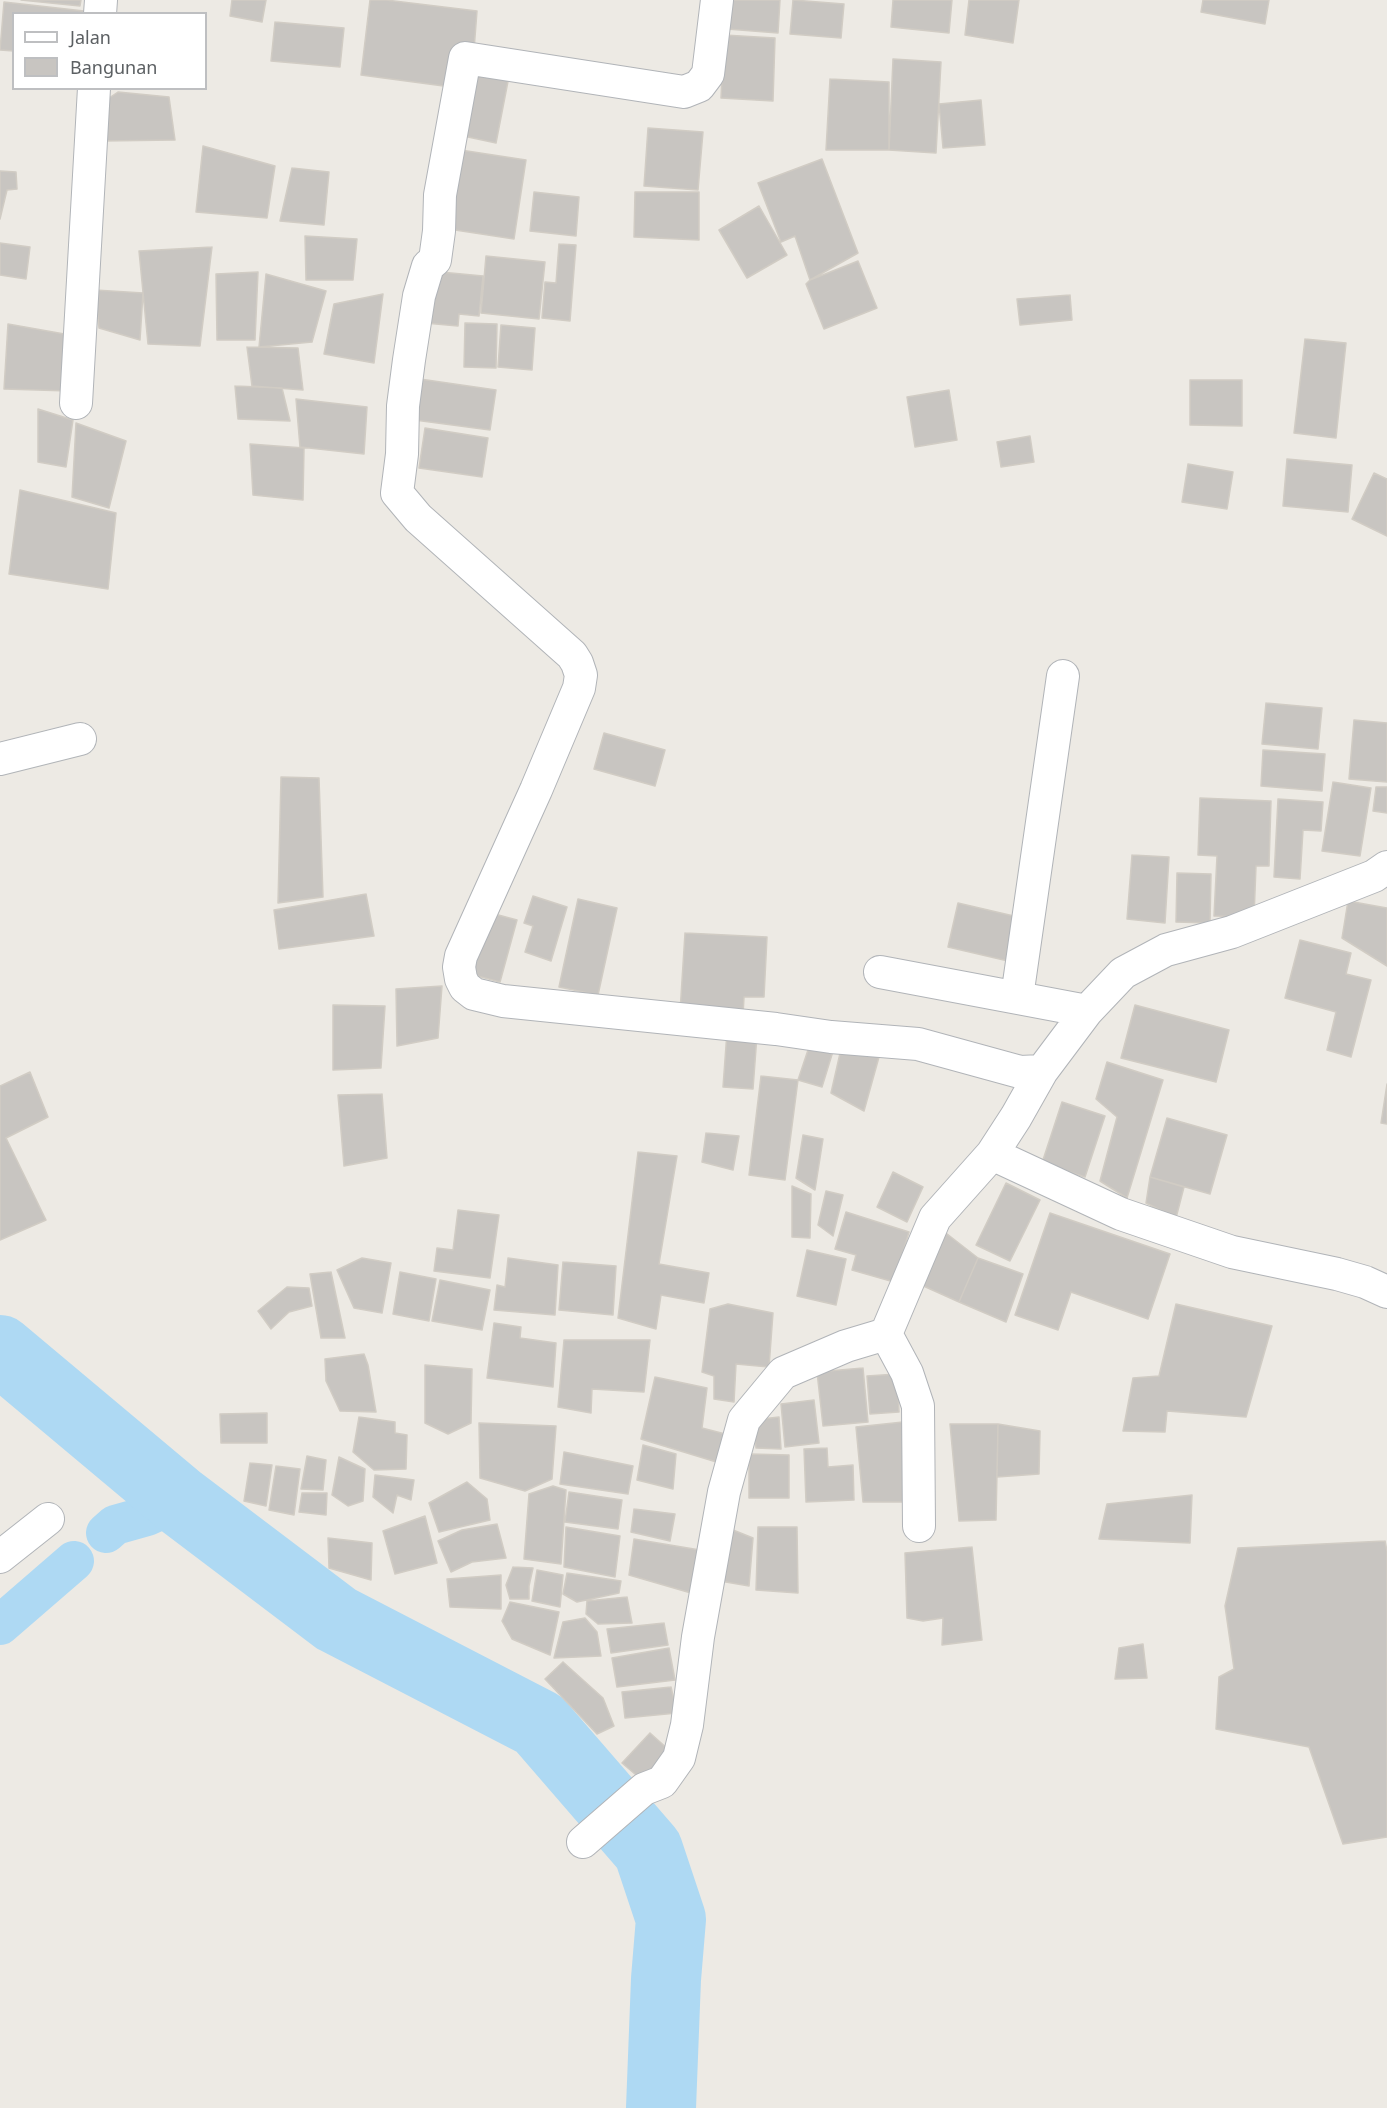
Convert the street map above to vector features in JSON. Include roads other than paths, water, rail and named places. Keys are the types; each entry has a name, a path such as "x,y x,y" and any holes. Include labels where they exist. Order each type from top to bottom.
{"street":[{"path":"717,0 708,74 699,86 684,92 465,58 440,195 435,260 428,266 419,296 408,360 397,493 418,518 572,655 581,675 579,688 540,780 461,956 459,967 461,979 465,987 474,994 503,1001 776,1029 831,1037 918,1044 1020,1072 1042,1071"},
{"path":"76,403 94,90"},
{"path":"1017,997 1063,676"},
{"path":"0,759 80,739"},
{"path":"886,1334 935,1218 992,1154 1042,1071 1087,1011 1123,973 1166,950 1232,932 1374,876 1387,867"},
{"path":"880,972 1087,1011"},
{"path":"992,1154 1121,1214 1232,1252 1337,1274 1365,1282 1387,1292"},
{"path":"886,1334 907,1373 918,1406 920,1526"},
{"path":"583,1842 644,1789 662,1782 679,1758 687,1725 698,1637 724,1492 744,1420 783,1372 846,1346 886,1334"},
{"path":"0,1557 48,1519"}],"waterway":[{"path":"0,1350 180,1501 336,1619 539,1724 648,1850 671,1919 666,1979 661,2108"},
{"path":"106,1533 115,1525 147,1516 180,1501"},
{"path":"0,1625 74,1561"}]}
